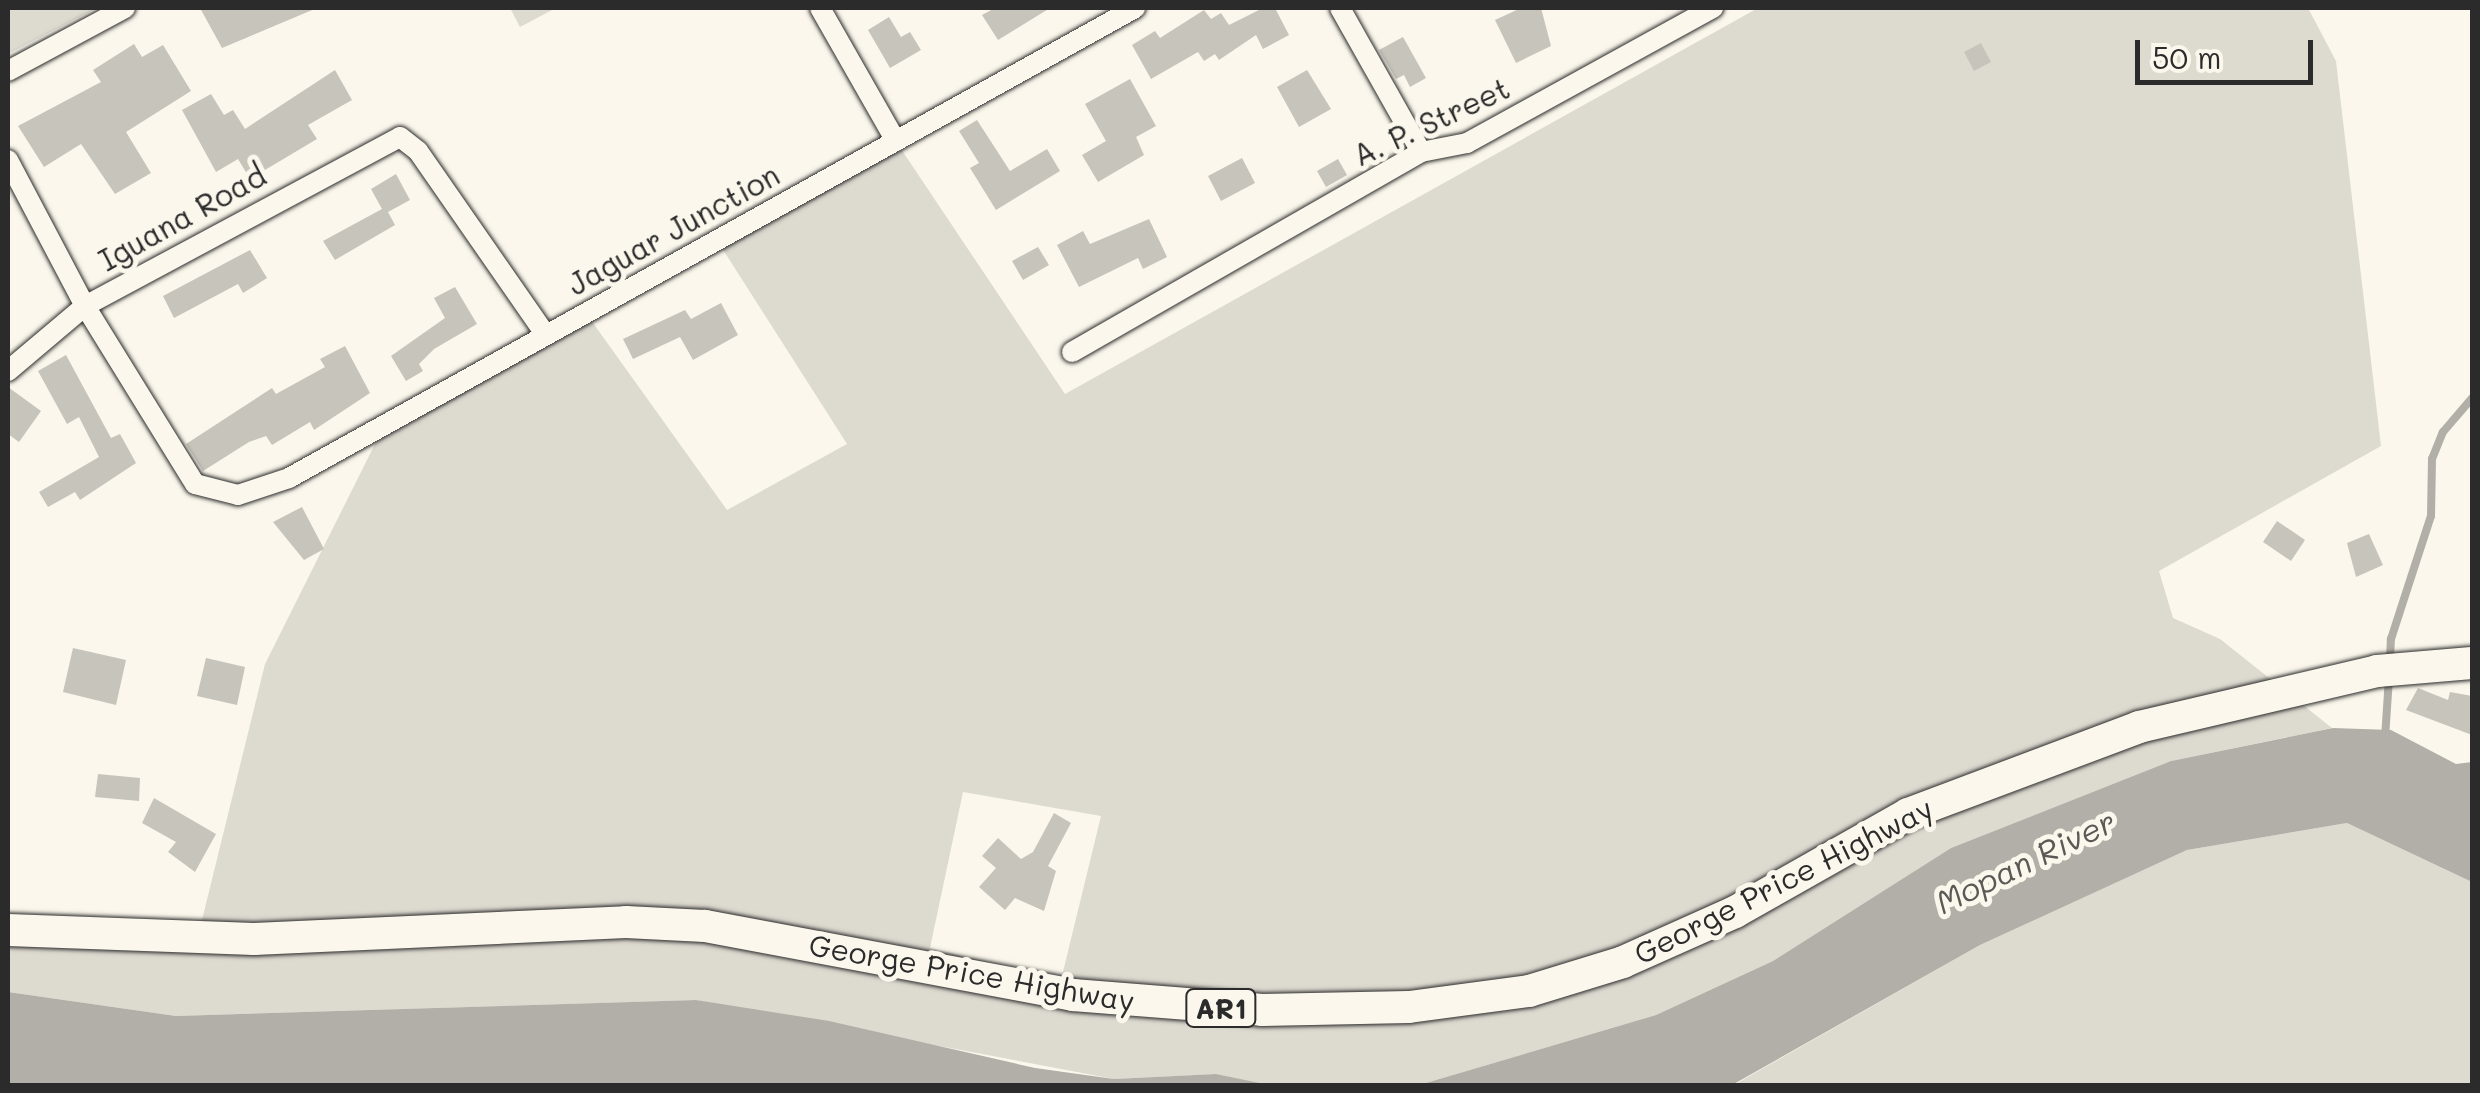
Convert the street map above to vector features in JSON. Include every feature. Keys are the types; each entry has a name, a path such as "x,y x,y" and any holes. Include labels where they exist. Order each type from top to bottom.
{"highway":[{"name":"George Price Highway","path":"8,930 254,938 626,922 705,926 1120,1000 1262,1010 1448,1003 1529,991 1671,943 1908,814 2083,746 2185,714 2389,671 2472,663"}],"street":[{"path":"8,71 125,8"},
{"path":"820,8 896,141"},
{"name":"Jaguar Junction","path":"84,306 195,484 238,495 288,478 1135,8"},
{"path":"1340,8 1421,152"},
{"name":"A. P. Street","path":"1072,352 1421,152 1467,143 1713,8"},
{"name":"Iguana Road","path":"8,371 84,306 400,136 418,151 546,335"},
{"path":"8,160 84,306"}],"shaded area":[{"path":"8,8 97,8 8,54"},
{"path":"510,8 556,8 520,27"},
{"path":"1758,8 2308,8 2336,61 2381,446 2159,571 2173,618 2220,639 2332,728 2171,761 1951,848 1773,961 1656,1015 1419,1085 1269,1086 1216,1074 1114,1079 696,1000 176,1016 8,992 8,919 201,924 265,664 376,442 588,316 727,510 847,444 720,245 897,143 1065,394","holes":["963,792 1101,816 1061,980 930,948"]},
{"path":"2347,823 2472,882 2472,1085 1732,1086 1980,945 2187,850"}],"water":[{"name":"Mopan River","path":"2333,728 2391,730 2456,764 2472,762 2472,882 2347,823 2187,850 1980,945 1732,1085 1419,1085 1656,1015 1773,961 1951,848 2171,761"},
{"path":"8,992 176,1016 696,1000 829,1021 1035,1068 1114,1079 1216,1074 1269,1085 8,1085"}],"building":[{"path":"200,8 317,8 222,48"},
{"path":"995,8 1050,8 998,40 982,15"},
{"path":"1263,8 1275,8 1289,35 1263,49 1256,35 1219,60 1215,54 1204,61 1198,52 1151,79 1132,45 1155,31 1160,38 1204,10 1211,19 1221,13 1229,25"},
{"path":"1521,8 1541,8 1551,46 1516,63 1495,20"},
{"path":"889,17 901,37 910,32 921,50 890,68 868,30"},
{"path":"1403,37 1426,78 1410,87 1404,75 1396,79 1379,50"},
{"path":"1981,43 1991,62 1974,71 1964,52"},
{"path":"134,44 142,57 163,45 191,91 126,132 151,173 115,194 81,144 44,167 18,126 101,82 93,70"},
{"path":"335,70 352,100 308,125 317,139 250,179 238,159 216,172 182,110 211,94 224,115 233,110 245,129"},
{"path":"1307,70 1331,109 1299,127 1277,87"},
{"path":"1130,79 1156,126 1136,137 1144,155 1098,182 1082,155 1106,141 1085,104"},
{"path":"977,120 1010,171 1047,149 1060,171 996,210 970,168 979,163 959,131"},
{"path":"1242,158 1255,183 1221,201 1208,176"},
{"path":"1338,159 1347,175 1326,187 1317,171"},
{"path":"396,174 410,200 388,212 395,225 335,260 323,241 382,209 371,189"},
{"path":"1149,219 1167,257 1143,269 1138,258 1079,287 1057,245 1083,231 1090,244"},
{"path":"1038,247 1049,265 1023,280 1012,261"},
{"path":"250,250 267,278 243,293 238,284 174,318 163,296"},
{"path":"455,287 477,324 434,349 419,364 423,371 406,381 391,356 445,318 434,298"},
{"path":"721,303 738,335 693,360 680,337 633,359 623,339 685,310 691,319"},
{"path":"345,346 370,393 314,430 310,422 272,445 266,436 249,442 203,471 186,444 272,388 276,394 325,367 320,359"},
{"path":"66,355 111,438 120,434 136,463 80,500 75,492 48,507 39,492 99,457 79,417 67,424 38,371"},
{"path":"8,387 41,411 19,442 8,434"},
{"path":"302,507 324,549 304,560 273,522"},
{"path":"2277,521 2305,540 2291,561 2263,542"},
{"path":"2369,534 2383,565 2356,577 2347,543"},
{"path":"73,648 126,660 116,705 63,692"},
{"path":"206,658 245,667 237,705 197,696"},
{"path":"2418,688 2448,700 2450,692 2472,696 2472,735 2406,710"},
{"path":"98,774 140,778 139,801 95,797"},
{"path":"154,798 216,834 195,872 168,852 176,842 142,823"},
{"path":"1054,813 1071,823 1048,866 1056,871 1044,911 1015,898 1005,910 979,887 996,868 982,856 998,838 1021,859 1033,852"}],"waterway":[{"path":"2390,663 2391,639 2431,516 2432,459 2443,432 2472,398"},
{"path":"2385,738 2389,677"}]}
